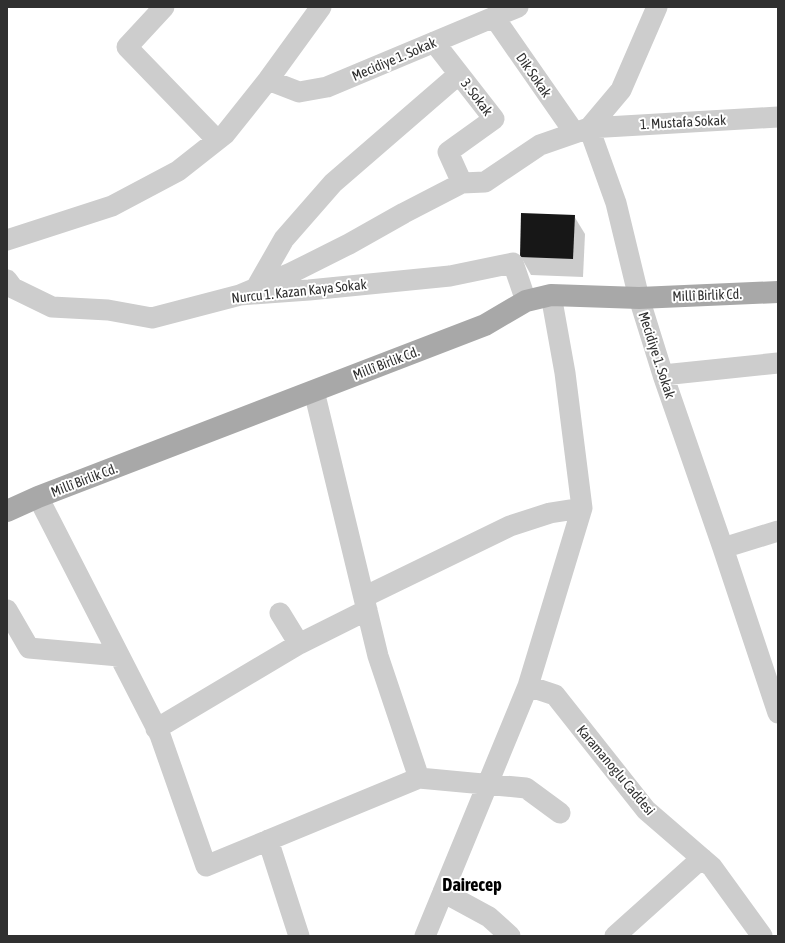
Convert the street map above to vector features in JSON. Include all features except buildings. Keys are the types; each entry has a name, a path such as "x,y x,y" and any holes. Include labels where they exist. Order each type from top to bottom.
{"main road":[{"name":"Millî Birlik Cd.","path":"7,511 485,325 526,301 551,295 639,298 778,292"}],"street":[{"path":"164,7 126,47 217,140"},
{"path":"9,237 112,206 178,171 224,134 268,80 321,7"},
{"name":"Mecidiye 1. Sokak","path":"268,80 299,92 326,87 518,7"},
{"path":"248,291 291,273 349,244 462,183 485,182 540,145 581,130 620,90 657,7"},
{"name":"Dik Sokak","path":"494,17 581,130"},
{"name":"3. Sokak","path":"434,42 494,119 448,152 462,183"},
{"path":"248,291 284,239 333,183 459,74"},
{"name":"1. Mustafa Sokak","path":"581,130 778,117"},
{"name":"Mecidiye 1. Sokak","path":"581,130 616,203 639,298 663,375 778,713"},
{"name":"Nurcu 1. Kazan Kaya Sokak","path":"9,288 52,307 108,310 152,318 248,291 309,290 450,276 513,263 526,301"},
{"path":"425,936 528,686 582,508 565,373 551,295"},
{"path":"663,375 778,363"},
{"path":"314,391 378,656 419,778"},
{"path":"38,498 156,729 206,866 419,778 526,788 560,813"},
{"path":"156,729 365,603 510,526 550,513 582,508"},
{"path":"723,548 778,531"},
{"path":"7,610 29,648 119,656"},
{"path":"280,613 298,644"},
{"name":"Karamanoglu Caddesi","path":"528,686 555,695 646,810 712,867 762,936"},
{"path":"268,840 299,936"},
{"path":"616,936 702,858"},
{"path":"443,892 489,917 510,936"}],"district":[{"name":"Dairecep","path":"472,885"}]}
